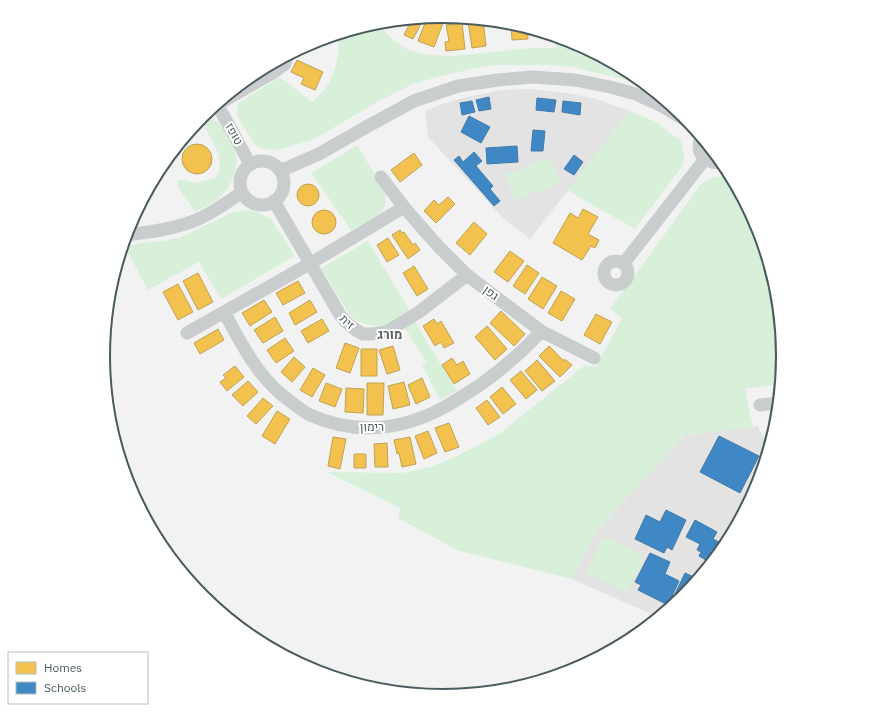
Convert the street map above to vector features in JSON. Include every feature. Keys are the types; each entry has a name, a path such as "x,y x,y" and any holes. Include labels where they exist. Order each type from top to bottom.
{"street":[{"path":"244,89 274,72 285,63"},
{"path":"280,171 319,154 414,101 458,86 532,77 575,80 636,94 665,108"},
{"name":"טופז","path":"219,110 250,164"},
{"path":"700,144 700,150 705,159 714,163"},
{"path":"624,263 705,159"},
{"path":"259,161 268,161 275,165 280,171 284,181 284,187 280,195 274,201 265,204 257,204 250,201 242,192 240,178 250,164 259,161"},
{"name":"גפן","path":"381,177 404,207 439,247 467,275 541,331 594,358"},
{"path":"133,234 171,228 197,220 216,210 242,192"},
{"name":"זית","path":"274,201 340,315 348,324 364,334 388,331 419,312 467,275"},
{"path":"187,334 404,207"},
{"name":"רימון","path":"224,312 248,355 264,377 279,393 309,414 339,424 358,428 392,426 408,422 438,410 461,397 501,370 532,342 541,331"},
{"path":"760,405 772,404"}],"shaded area":[{"path":"531,89 593,98 630,111 530,239 502,217 428,137 425,111 442,104 467,97 501,90"},
{"path":"758,426 765,441 751,483 742,503 720,541 707,559 693,576 653,615 572,579 596,531 685,435"}],"green space":[{"path":"382,28 392,39 409,50 429,55 452,56 531,48 556,48 556,43 590,57 632,82 572,67 549,65 496,65 437,77 413,84 383,99 312,140 278,150 263,149 254,144 238,117 238,103 280,77 312,102 319,96 329,83 337,59 339,40 357,34"},
{"path":"630,111 656,122 681,141 684,155 683,165 635,229 567,190"},
{"path":"212,119 226,132 235,152 236,168 233,179 223,194 213,202 195,212 177,184 178,180 185,180 194,183 215,178 220,169 219,155 204,125"},
{"path":"357,145 385,191 385,205 379,214 351,230 311,173"},
{"path":"550,158 560,183 515,200 505,175"},
{"path":"723,176 742,209 751,229 765,270 770,291 775,334 776,356 774,385 745,389 753,427 685,435 596,531 572,579 457,550 398,518 400,508 327,472 402,473 434,466 498,435 585,365 596,367 622,318 610,309 701,184 711,178"},
{"path":"248,210 260,213 271,219 295,256 221,299 199,262 148,290 127,251 129,246 181,237 231,213"},
{"path":"368,241 410,311 385,325 376,326 366,324 357,321 348,313 321,268"},
{"path":"415,322 457,391 440,400 422,365 426,362 405,328"},
{"path":"603,537 644,557 627,592 586,573"}],"building: Homes":[{"path":"443,23 434,47 418,41 425,24"},
{"path":"421,24 413,39 404,35 409,25"},
{"path":"462,24 465,49 446,51 445,42 449,41 446,25"},
{"path":"468,24 484,26 486,46 472,48"},
{"path":"511,30 528,34 528,39 512,40"},
{"path":"297,60 323,72 315,90 301,84 304,78 291,72"},
{"path":"197,144 208,148 212,159 208,170 197,174 186,170 182,159 186,148"},
{"path":"414,153 422,165 400,182 391,170"},
{"path":"308,184 316,187 319,195 316,203 308,206 300,203 297,195 300,187"},
{"path":"448,197 455,204 436,223 424,211 434,200 439,205"},
{"path":"583,209 598,217 588,234 599,240 595,248 591,246 582,260 553,243 570,213 578,218"},
{"path":"324,210 333,213 336,222 333,231 324,234 315,231 312,222 315,213"},
{"path":"474,222 487,234 470,255 456,243"},
{"path":"400,230 402,233 404,232 413,245 415,243 420,250 408,259 392,235"},
{"path":"388,238 399,255 387,262 377,245"},
{"path":"510,251 524,261 508,282 494,272"},
{"path":"527,265 539,273 525,294 513,286"},
{"path":"414,266 428,289 417,296 403,273"},
{"path":"198,273 213,302 198,310 183,281"},
{"path":"542,277 557,286 543,309 528,299"},
{"path":"298,281 305,293 283,305 276,293"},
{"path":"178,284 193,312 178,320 163,292"},
{"path":"561,291 575,299 562,321 548,313"},
{"path":"264,300 272,312 250,326 242,313"},
{"path":"310,300 317,312 295,325 289,313"},
{"path":"501,311 525,334 514,346 490,323"},
{"path":"596,314 612,322 600,344 584,335"},
{"path":"275,317 283,331 263,343 254,330"},
{"path":"322,319 329,331 308,343 301,331"},
{"path":"434,319 437,324 441,321 454,343 444,348 441,342 435,346 423,326"},
{"path":"487,326 507,349 495,360 475,337"},
{"path":"218,329 224,340 200,354 194,343"},
{"path":"285,338 294,351 276,363 267,350"},
{"path":"345,343 359,348 350,373 336,368"},
{"path":"393,346 400,370 387,374 379,350"},
{"path":"549,346 563,360 566,360 572,365 560,377 539,356"},
{"path":"361,349 377,349 377,376 361,376"},
{"path":"294,357 305,367 292,382 281,372"},
{"path":"452,358 457,365 463,361 470,374 454,384 442,365"},
{"path":"537,360 555,381 542,391 525,371"},
{"path":"235,366 244,377 227,391 220,382 226,378 223,375"},
{"path":"313,368 325,375 312,397 300,390"},
{"path":"521,371 537,390 526,399 510,380"},
{"path":"422,378 430,397 416,404 408,385"},
{"path":"248,381 258,392 243,406 232,395"},
{"path":"404,382 410,405 393,409 388,386"},
{"path":"326,383 342,389 335,407 319,401"},
{"path":"367,383 384,383 383,415 367,415"},
{"path":"502,387 516,404 503,414 490,397"},
{"path":"346,388 364,389 363,413 345,412"},
{"path":"263,398 273,406 256,424 247,416"},
{"path":"487,400 500,417 488,425 476,408"},
{"path":"277,411 290,419 275,444 262,436"},
{"path":"449,423 459,447 445,452 435,428"},
{"path":"428,431 437,453 424,459 415,436"},
{"path":"333,437 346,439 340,469 328,466"},
{"path":"410,437 416,464 402,467 394,440"},
{"path":"387,443 388,467 375,467 374,444"},
{"path":"354,454 366,454 366,468 354,468"}],"building: Schools":[{"path":"489,97 491,109 479,111 476,100"},
{"path":"537,98 556,100 554,112 536,110"},
{"path":"472,101 475,112 462,115 460,103"},
{"path":"563,101 581,103 580,115 562,112"},
{"path":"469,116 490,127 481,143 461,132"},
{"path":"533,130 545,131 543,151 531,151"},
{"path":"517,146 518,162 487,164 486,148"},
{"path":"474,152 482,161 476,166 493,186 490,189 500,201 494,206 454,160 459,156 463,162"},
{"path":"574,155 583,162 574,175 564,169"},
{"path":"719,436 759,456 740,493 700,472"},
{"path":"666,510 686,520 672,550 667,547 664,553 635,539 646,515 660,522"},
{"path":"695,520 717,532 713,539 719,542 706,560 699,556 701,552 697,550 700,544 686,537"},
{"path":"650,553 670,562 665,574 679,581 671,598 665,604 638,590 641,585 635,582"},
{"path":"685,573 693,576 678,591 675,594"}],"district":[{"name":"מורג","path":"390,334"}]}
